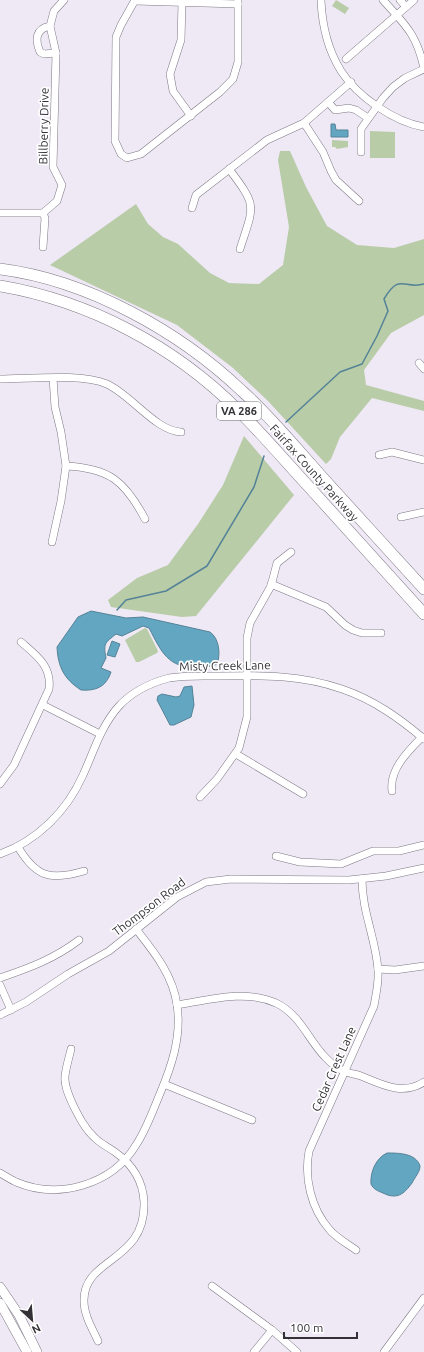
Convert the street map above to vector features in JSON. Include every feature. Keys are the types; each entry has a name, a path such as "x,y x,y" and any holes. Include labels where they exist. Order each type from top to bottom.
{"highway":[{"name":"Fairfax County Parkway","path":"0,269 46,279 106,300 163,330 211,363 264,412 424,589"},
{"name":"Fairfax County Parkway","path":"0,286 56,299 101,316 137,334 164,350 196,374 238,410 424,614"}],"main road":[{"path":"0,1287 19,1315 37,1352"},
{"path":"0,1303 27,1352"}],"street":[{"path":"56,53 44,54 40,52 37,46 37,34 41,30 50,26 54,11 64,0"},
{"path":"136,0 182,3 238,2 238,62 232,79 220,92 191,116 141,154 127,158 120,154 115,141 114,108 116,37 120,25 136,0"},
{"path":"321,0 327,40 341,71 377,107 396,118 424,126"},
{"path":"361,152 361,129 368,118 393,87 405,78 424,69 418,43 411,31 383,0"},
{"path":"400,0 406,7"},
{"path":"346,59 414,0"},
{"path":"182,3 181,40 170,74 173,91 191,116"},
{"name":"Billberry Drive","path":"42,212 57,201 62,185 53,167 56,53 50,26"},
{"path":"192,208 196,195 267,140 304,123 351,82"},
{"path":"328,102 335,110 348,108 356,110 368,118"},
{"path":"304,123 321,148 336,180 359,201"},
{"path":"229,169 248,194 252,205 251,216 240,249"},
{"path":"0,213 42,212 44,218 43,247"},
{"path":"418,363 424,369"},
{"path":"52,542 61,501 66,466 61,432 55,407 53,378"},
{"path":"0,379 86,379 107,384 117,389 165,428 181,432"},
{"path":"380,455 392,452 424,460"},
{"path":"66,466 92,468 112,477 131,494 145,519"},
{"path":"400,517 424,512"},
{"path":"200,797 236,754 244,734 247,717 247,638 250,623 271,584 277,563 291,552"},
{"path":"271,584 326,607 345,625 353,630 362,633 382,633"},
{"path":"0,784 14,765 49,689 48,671 41,660 21,642"},
{"name":"Misty Creek Lane","path":"0,854 18,847 46,826 69,800 83,776 100,734 113,713 123,703 133,694 150,685 177,677 247,676 295,678 343,689 387,710 423,738"},
{"path":"42,705 100,734"},
{"path":"392,791 394,775 406,754 423,738"},
{"path":"236,754 303,794"},
{"path":"276,856 300,862 341,864 372,851 399,851 424,845"},
{"path":"18,847 28,863 44,874 62,877 84,871"},
{"name":"Thompson Road","path":"0,1015 11,1010 68,974 109,951 177,897 206,882 231,879 362,879 424,868"},
{"name":"Cedar Crest Lane","path":"356,1250 330,1230 316,1208 307,1178 307,1164 309,1151 374,1006 378,982 378,969 362,899 362,879"},
{"path":"0,1173 16,1182 40,1188 74,1188 97,1180 109,1173 136,1147 148,1125 173,1060 177,1038 177,1005 164,967 136,929"},
{"path":"0,978 44,962 65,951 79,940"},
{"path":"378,969 395,970 424,966"},
{"path":"0,985 11,1010"},
{"path":"177,1005 236,995 258,997 276,1003 293,1014 326,1058 344,1072 394,1088 419,1085 424,1082"},
{"path":"71,1049 65,1076 69,1096 85,1127 95,1138 124,1160 137,1176 143,1192 143,1216 139,1233 122,1254 92,1275 86,1288 84,1300 85,1311 98,1341"},
{"path":"164,1084 252,1120"},
{"path":"212,1286 272,1330 297,1352"},
{"path":"384,1352 424,1298"},
{"path":"254,1352 272,1330"}],"green space":[{"path":"336,0 349,8 345,14 332,6"},
{"path":"370,131 395,132 395,158 370,158"},
{"path":"332,140 348,141 348,147 337,149 332,147"},
{"path":"280,151 290,151 306,187 327,226 357,245 394,248 424,239 424,315 391,333 364,370 366,385 424,401 424,411 372,398 340,437 331,459 326,464 268,401 233,368 177,325 50,265 136,204 148,224 163,237 178,244 210,273 229,283 259,284 283,265 289,227 278,160"},
{"path":"244,436 294,495 196,616 182,617 111,607 108,600 137,578 168,565 198,524 223,485"},
{"path":"145,628 147,629 158,651 157,653 139,662 136,662 125,640"}],"water":[{"path":"331,124 335,124 336,130 348,130 348,137 331,137"},
{"path":"91,611 126,618 143,617 210,632 215,638 218,646 219,656 217,664 208,667 188,667 172,662 162,651 149,628 143,626 122,636 116,634 107,642 105,646 106,658 101,668 111,672 109,677 103,685 96,689 81,690 66,677 63,672 59,661 57,647 78,617"},
{"path":"112,641 120,644 115,657 107,655"},
{"path":"192,686 194,705 191,717 174,725 170,725 157,700 158,696 162,694 176,697 180,696 184,687"},
{"path":"387,1153 411,1156 415,1158 420,1166 412,1183 400,1195 388,1195 374,1189 371,1184 374,1166 383,1155"}],"waterway":[{"path":"286,422 340,372 362,364 388,311 384,299 389,291 398,284 424,284"},
{"path":"117,610 126,600 166,591 207,566 254,487 264,456"}]}
